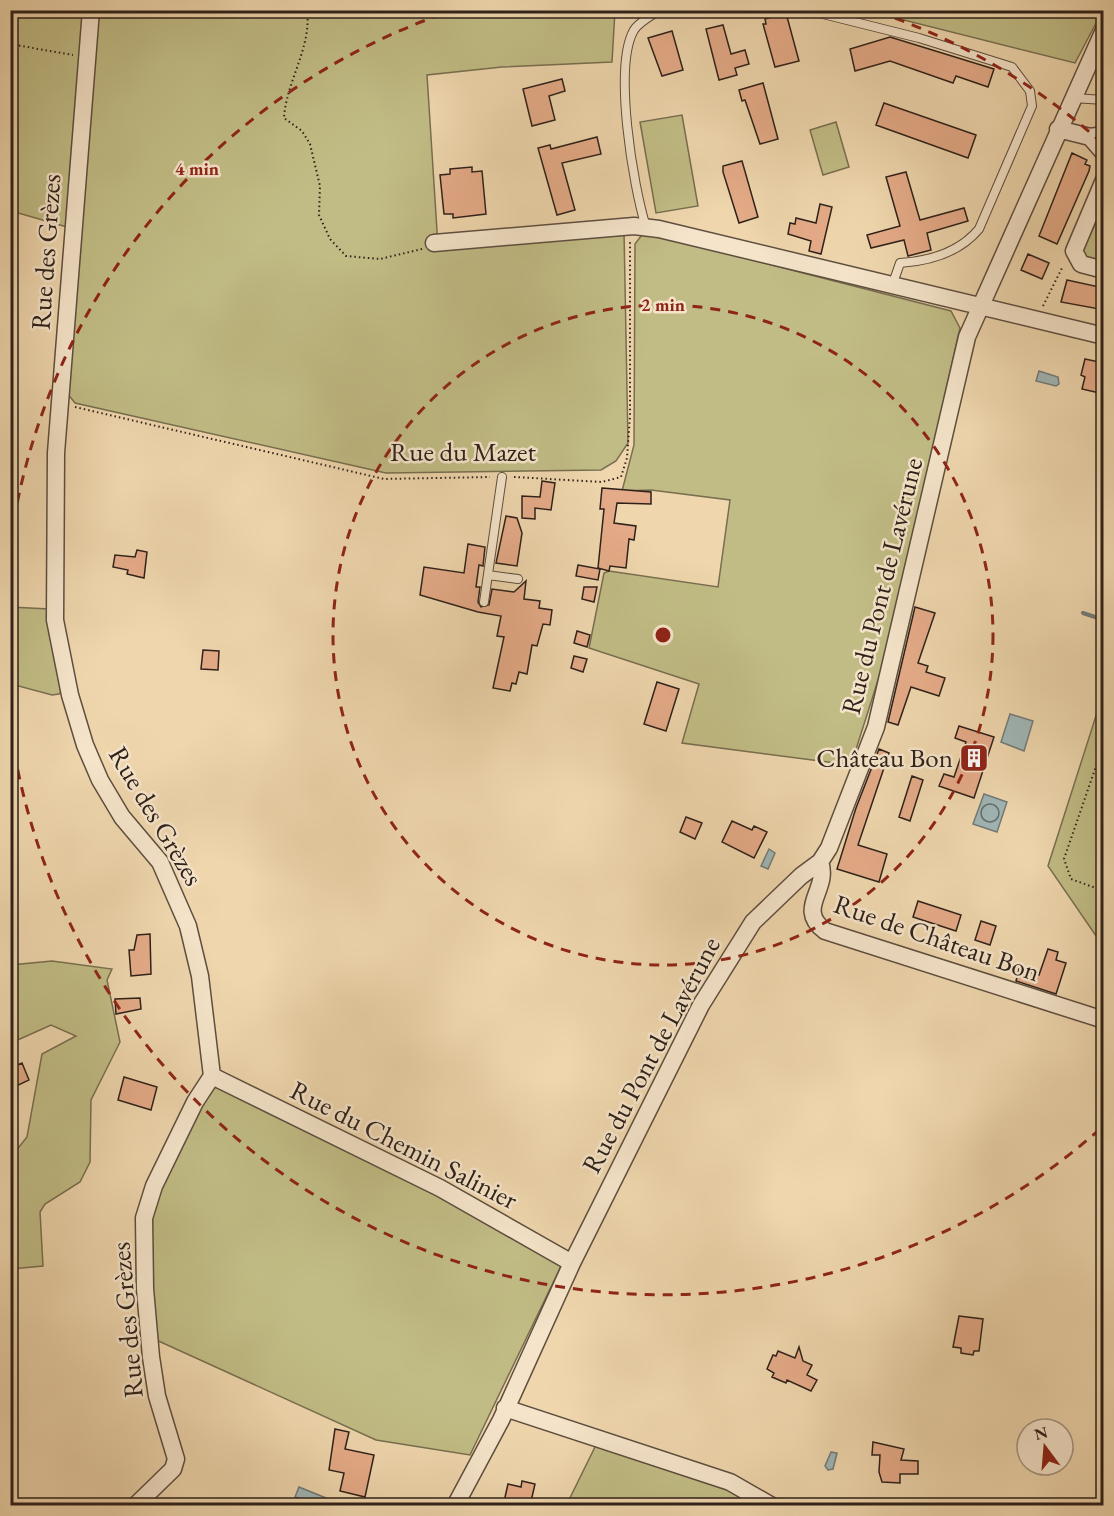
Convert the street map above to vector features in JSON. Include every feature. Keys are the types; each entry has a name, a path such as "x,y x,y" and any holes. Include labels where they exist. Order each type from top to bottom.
{"street":[{"name":"Rue des Grèzes","path":"91,10 56,453 55,620 70,695 85,744 100,780 127,824 160,862 188,926 200,976 212,1076 195,1102 154,1186 144,1218 145,1289 151,1358 157,1396 176,1459 173,1469 135,1506"},
{"name":"Rue du Pont de Lavérune","path":"455,1506 505,1408 572,1263 701,1005 753,922 801,876 820,862 829,848 876,727 967,337 1104,30"},
{"path":"1058,129 1097,136 1104,153"},
{"path":"1104,180 1075,246 1075,257 1081,264 1104,270"},
{"path":"434,243 640,227 1104,336"},
{"name":"Rue de Château Bon","path":"820,862 823,870 821,882 811,913 816,924 825,931 958,976 1104,1020"},
{"name":"Rue du Chemin Salinier","path":"212,1076 440,1188 572,1263"},
{"path":"505,1408 730,1482 772,1506"}],"lane":[{"path":"640,227 640,210 626,106 626,54 635,28 660,10"},
{"path":"807,10 919,38 1012,67 1030,91 1032,106 979,229 968,243 942,256 900,263 892,286"},
{"path":"1072,98 1104,100"},
{"path":"484,602 501,477"},
{"path":"488,575 518,579"}],"path":[{"path":"307,10 304,41 285,100 284,118 302,131 310,144 320,186 319,215 330,239 346,256 380,259 413,253 434,243"},
{"path":"10,44 67,54 87,53"},
{"name":"Rue du Mazet","path":"60,404 384,479 501,477 602,482 621,477 627,458 630,416 630,240 640,227"},
{"path":"1038,321 1058,273 1075,257"},
{"path":"1104,743 1064,859 1071,879 1104,891"}],"shaded area":[{"path":"868,10 1103,10 1075,63 868,11"},
{"path":"10,11 86,11 74,229 11,211"},
{"path":"95,11 615,11 612,62 502,67 427,75 438,246 624,231 628,443 616,461 601,470 386,473 75,403 67,393"},
{"path":"682,115 698,206 656,213 640,122"},
{"path":"836,122 849,167 823,175 810,130"},
{"path":"1103,196 1103,265 1087,259 1082,250"},
{"path":"644,232 951,311 960,328 887,652 851,765 682,743 699,684 589,648 604,573 609,571 718,587 730,500 651,490 622,491 634,445 635,244"},
{"path":"10,607 49,609 65,687 59,694 52,695 11,684"},
{"path":"1103,694 1103,946 1048,866"},
{"path":"52,961 112,969 107,980 120,1042 91,1100 90,1162 80,1182 45,1204 40,1212 43,1266 11,1269 11,1157 27,1137 42,1054 76,1036 51,1025 11,1043 11,965"},
{"path":"221,1086 564,1260 470,1455 376,1440 154,1339 147,1258 156,1192 210,1089"},
{"path":"597,1443 727,1486 764,1506 566,1506"}],"water":[{"path":"1039,371 1058,377 1059,384 1056,386 1036,381"},
{"path":"1010,714 1033,721 1024,751 1001,742"},
{"path":"984,794 1007,802 997,832 973,824"},
{"path":"769,849 775,853 768,869 761,866"},
{"path":"831,1452 837,1453 833,1469 828,1470 825,1466"},
{"path":"299,1487 326,1498 323,1505 295,1497"}],"building":[{"path":"786,13 799,61 775,67 763,24 766,24 765,19"},
{"path":"723,25 731,54 745,50 749,64 735,68 737,75 719,80 706,29"},
{"path":"672,31 683,70 662,76 648,38"},
{"path":"890,37 994,69 988,87 956,76 953,83 890,61 855,71 850,49"},
{"path":"562,79 565,91 549,96 555,120 532,126 523,89"},
{"path":"763,83 778,139 760,144 745,100 742,101 739,90"},
{"path":"884,103 976,135 968,158 876,125"},
{"path":"597,137 601,154 562,163 575,210 557,215 538,148 550,145 551,149"},
{"path":"1072,153 1087,160 1085,164 1090,166 1057,244 1039,236"},
{"path":"742,161 758,217 739,223 723,166"},
{"path":"472,167 472,172 482,171 486,214 453,218 453,214 444,214 440,175 450,174 450,169"},
{"path":"906,172 920,220 964,208 968,221 927,233 931,250 908,256 904,240 871,248 867,235 900,226 886,177"},
{"path":"820,204 832,207 821,254 809,251 811,241 788,234 790,223 795,224 796,218 816,223"},
{"path":"1028,254 1049,263 1042,279 1021,270"},
{"path":"1067,280 1104,288 1104,301 1101,300 1099,309 1061,302"},
{"path":"1085,359 1104,363 1104,394 1082,389 1085,377 1081,375"},
{"path":"542,481 555,483 551,510 535,508 535,519 522,518 522,496 540,497"},
{"path":"602,488 651,492 651,504 617,503 614,523 636,526 634,540 629,539 626,568 610,566 609,571 598,568 604,509 600,509"},
{"path":"506,516 517,518 522,533 517,566 496,563"},
{"path":"468,544 485,547 483,566 479,565 476,587 480,587 478,602 481,607 489,605 492,589 514,592 526,581 524,599 540,601 539,608 552,610 550,625 543,624 537,646 532,645 527,674 519,672 516,684 512,683 510,691 493,688 504,637 497,636 501,616 478,612 420,595 424,567 464,573"},
{"path":"137,550 147,552 144,578 127,574 128,570 113,567 115,555 135,557"},
{"path":"578,565 600,569 598,580 576,576"},
{"path":"584,587 597,587 594,602 582,599"},
{"path":"915,607 935,613 918,663 928,666 926,672 945,678 939,696 911,687 898,725 888,722"},
{"path":"577,631 590,635 587,647 574,643"},
{"path":"203,650 219,651 218,670 201,669"},
{"path":"574,656 587,659 583,672 571,668"},
{"path":"657,682 679,689 666,731 644,724"},
{"name":"Château Bon","path":"959,726 994,737 974,798 939,786 944,774 954,777 966,742 955,738"},
{"path":"879,749 889,753 858,845 887,854 879,882 837,869 856,808"},
{"path":"912,776 923,780 910,821 899,817"},
{"path":"686,817 702,823 695,839 680,832"},
{"path":"732,821 752,830 754,826 767,832 754,858 722,842"},
{"path":"918,901 961,915 956,931 913,917"},
{"path":"981,921 996,926 990,945 975,940"},
{"path":"150,934 151,974 131,976 129,950 134,950 137,935"},
{"path":"1048,949 1058,952 1056,960 1066,963 1056,994 1016,981 1019,969 1039,975"},
{"path":"140,998 141,1009 116,1014 115,999"},
{"path":"22,1063 29,1080 10,1089 10,1068"},
{"path":"124,1077 157,1087 151,1110 118,1100"},
{"path":"959,1316 983,1319 979,1351 974,1351 973,1355 961,1353 961,1348 953,1347"},
{"path":"799,1347 803,1361 812,1365 807,1375 817,1380 811,1391 787,1380 786,1383 772,1377 774,1373 767,1369 773,1355 776,1356 778,1351 795,1358"},
{"path":"335,1429 349,1432 345,1449 374,1455 365,1497 340,1491 344,1473 329,1470"},
{"path":"873,1442 904,1449 901,1460 918,1461 918,1474 900,1474 900,1483 882,1482 879,1472 880,1455 872,1455"},
{"path":"522,1481 535,1484 530,1506 503,1506 508,1484 521,1487"}],"waterway":[{"path":"1083,613 1104,620"}],"place":[{"name":"Château Bon","path":"974,758"}]}
